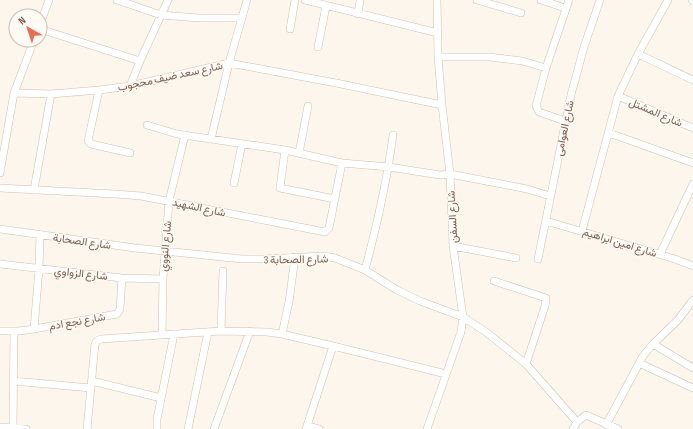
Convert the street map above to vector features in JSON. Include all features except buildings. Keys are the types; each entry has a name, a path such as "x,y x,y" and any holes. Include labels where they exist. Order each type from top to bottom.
{"street":[{"path":"117,0 161,15 199,18 242,18"},
{"path":"130,86 168,0"},
{"path":"210,139 247,0"},
{"path":"290,29 295,0"},
{"path":"305,0 438,34"},
{"path":"358,14 360,0"},
{"name":"شارع السفن","path":"427,429 461,332 463,317 453,246 450,174 438,57 437,0"},
{"path":"477,0 521,13"},
{"path":"541,0 565,8"},
{"path":"565,121 538,112 536,106 546,68 565,8 569,0"},
{"name":"شارع العوامى","path":"538,259 565,121 578,68 600,0"},
{"path":"582,231 618,96 638,54 668,0"},
{"path":"318,47 326,6"},
{"path":"48,32 140,61"},
{"path":"0,173 14,93 31,48"},
{"path":"638,54 693,79"},
{"path":"438,57 489,57 522,61 546,68"},
{"name":"شارع سعد ضيف محجوب","path":"14,93 51,94 130,86 229,63 336,83 442,106"},
{"path":"99,90 88,141 91,144 130,153"},
{"path":"34,190 51,94"},
{"name":"شارع المشتل","path":"618,96 693,128"},
{"path":"299,153 308,106"},
{"path":"147,125 177,134 285,150 342,163 389,167 440,175 450,174 550,196"},
{"path":"609,133 693,163"},
{"name":"شارع النووي","path":"162,335 162,278 169,201 185,134"},
{"path":"365,270 379,218 389,167 393,135"},
{"path":"234,183 242,144"},
{"path":"285,150 280,188 335,199"},
{"name":"شارع الشهيد","path":"0,188 115,194 169,201 325,232 328,228 342,163"},
{"path":"660,254 693,184"},
{"name":"شارع امين ابراهيم","path":"546,221 660,254 693,266"},
{"name":"شارع الصحابة","path":"0,229 164,251"},
{"path":"34,329 40,235"},
{"path":"453,246 516,258"},
{"name":"شارع الصحابة 3","path":"164,251 253,259 324,256 335,258 365,270 413,298 463,317 494,339 526,364 577,422"},
{"path":"282,334 289,302 294,257"},
{"name":"شارع الزواوي","path":"0,264 122,278 162,278"},
{"path":"221,331 223,271"},
{"name":"شارع نجع ادم","path":"0,331 34,329 117,314 120,309 122,278"},
{"path":"494,281 546,298 545,306 526,364"},
{"path":"606,425 639,364 653,344 678,320 693,300"},
{"path":"13,428 14,331"},
{"path":"87,429 96,344 97,341 101,339 221,331 250,331 282,334 446,374"},
{"path":"214,429 250,331"},
{"path":"188,429 208,332"},
{"path":"157,429 161,398 174,334"},
{"path":"653,344 693,368"},
{"path":"319,429 306,428 333,346"},
{"path":"639,364 693,388"},
{"path":"13,381 92,384 161,398"},
{"path":"573,429 577,422 584,416 588,415 606,425 618,429"},
{"path":"0,427 26,429"}]}
